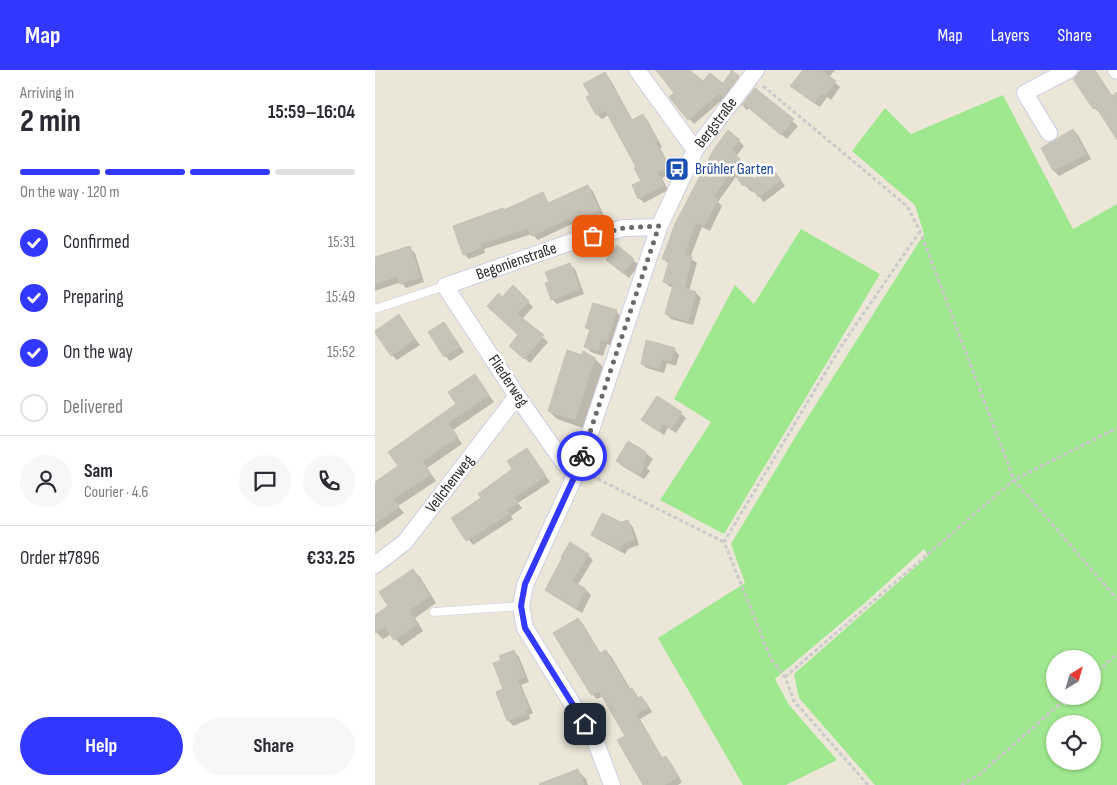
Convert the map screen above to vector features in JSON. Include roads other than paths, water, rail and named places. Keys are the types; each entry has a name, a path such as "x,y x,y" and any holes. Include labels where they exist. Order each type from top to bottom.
{"street":[{"path":"637,70 695,150"},
{"path":"1049,133 1025,93 1069,70"},
{"name":"Bergstraße","path":"612,785 595,740 525,628 521,606 525,584 578,469 659,226 695,150 754,73"},
{"name":"Begonienstraße","path":"445,286 577,240 624,228 659,226"},
{"name":"Fliederweg","path":"445,286 517,396 564,463 578,469"},
{"name":"Veilchenweg","path":"375,565 405,542 517,396"}],"lane":[{"name":"Begonienstraße","path":"375,309 445,286"},
{"path":"434,612 521,606"}],"place":[{"name":"Brühler Garten","path":"677,169"}]}
